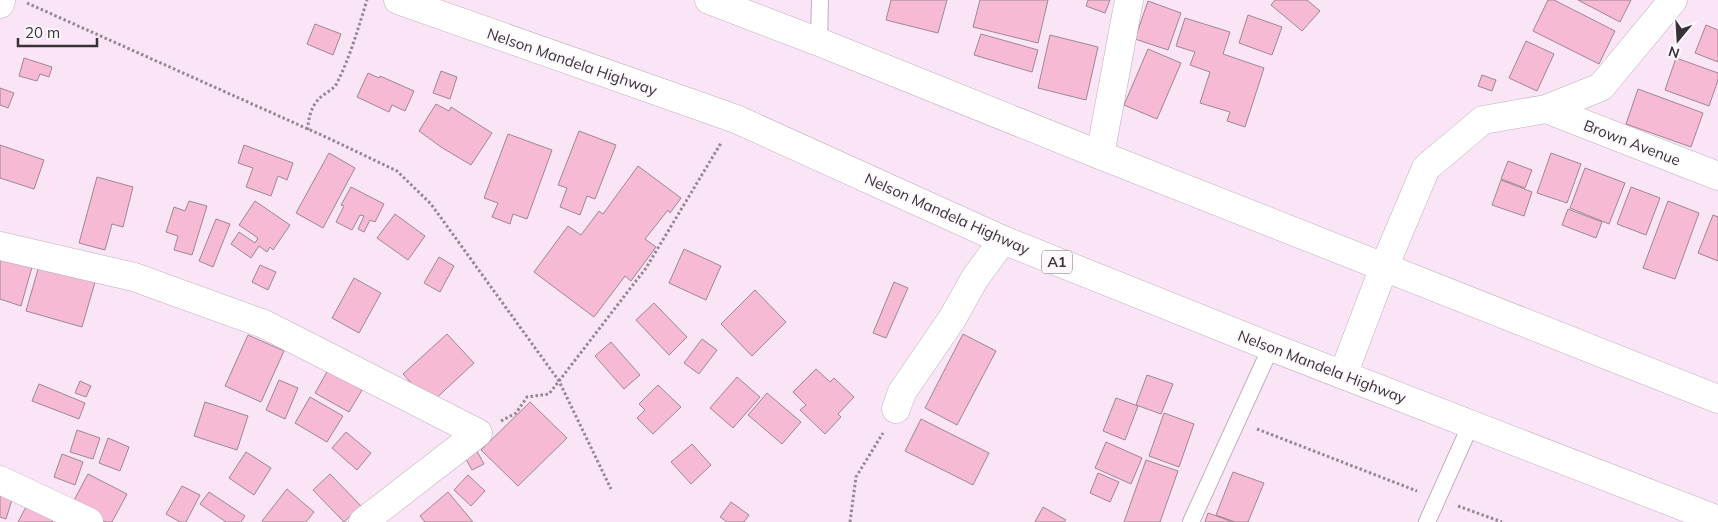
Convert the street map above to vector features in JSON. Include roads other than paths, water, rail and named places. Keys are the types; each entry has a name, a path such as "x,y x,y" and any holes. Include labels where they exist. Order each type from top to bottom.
{"main road":[{"path":"0,4 1,0"},
{"name":"Nelson Mandela Highway","path":"398,0 736,119 1003,240 1271,347 1718,520"},
{"path":"709,0 820,42 1100,155 1718,399"},
{"path":"1100,155 1129,0"},
{"path":"1343,375 1384,267 1426,168 1483,120 1546,109 1601,87 1673,0"},
{"name":"Brown Avenue","path":"1546,109 1718,176"},
{"path":"896,409 902,392 952,319 975,278 1003,240"},
{"path":"0,246 134,278 264,324 478,433 363,522"},
{"path":"0,480 89,522"}],"lane":[{"path":"820,0 820,42"},
{"path":"1191,522 1271,347"},
{"path":"1427,522 1470,424"}]}
